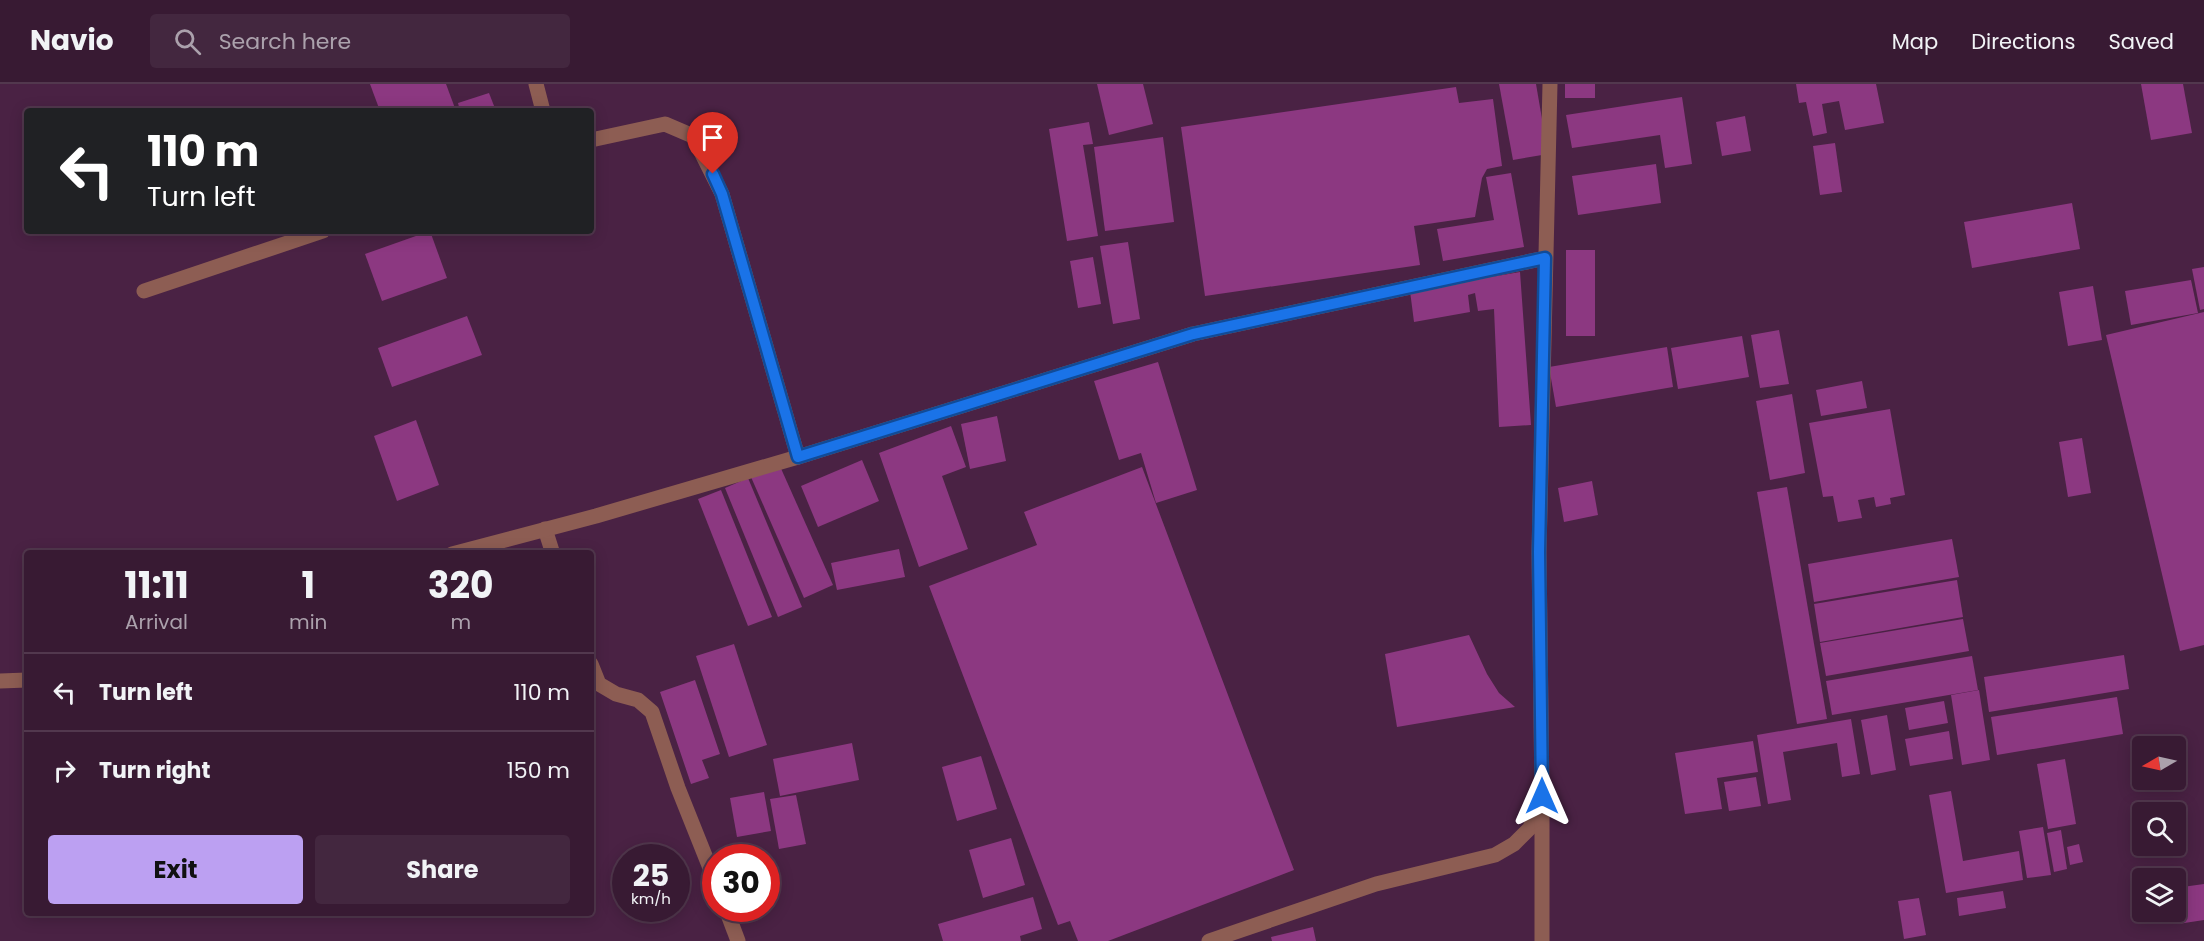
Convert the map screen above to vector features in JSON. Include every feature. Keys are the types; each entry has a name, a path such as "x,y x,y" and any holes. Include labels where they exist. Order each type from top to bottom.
{"street":[{"path":"536,84 542,108"},
{"path":"1542,941 1539,552 1550,84"},
{"path":"594,139 664,124 693,136 722,194 798,457"},
{"path":"144,291 314,234"},
{"path":"467,550 798,457 1193,334 1545,258"},
{"path":"545,529 552,550"},
{"path":"594,672 599,684 616,694 638,700 652,712 678,788 702,848"},
{"path":"0,681 24,681"},
{"path":"1209,941 1376,884 1495,855 1514,844 1530,828 1542,796"},
{"path":"731,922 738,941"}],"building":[{"path":"370,84 446,84 455,108 379,108"},
{"path":"1097,84 1143,84 1153,124 1109,135"},
{"path":"1499,84 1536,84 1548,154 1513,160"},
{"path":"1565,84 1595,84 1595,98 1565,98"},
{"path":"1796,84 1876,84 1884,123 1845,130 1839,101 1822,104 1827,133 1813,136 1806,102 1799,103"},
{"path":"2141,84 2183,84 2192,133 2151,140"},
{"path":"1456,87 1459,103 1493,99 1502,166 1487,169 1482,178 1475,217 1414,226 1420,265 1205,296 1181,127"},
{"path":"489,93 495,108 459,108 458,103"},
{"path":"1682,97 1692,164 1665,168 1660,135 1572,148 1566,115"},
{"path":"1745,116 1751,151 1722,156 1716,122"},
{"path":"1089,122 1093,144 1083,145 1098,236 1067,241 1049,129"},
{"path":"1163,137 1174,222 1105,231 1094,147"},
{"path":"1835,143 1842,192 1820,195 1813,146"},
{"path":"1656,164 1661,203 1578,215 1572,176"},
{"path":"1511,173 1524,247 1443,261 1437,229 1494,220 1486,177"},
{"path":"2072,203 2080,249 1972,268 1964,222"},
{"path":"422,234 431,234 447,278 382,301 365,254"},
{"path":"1128,242 1140,319 1113,324 1100,246"},
{"path":"1566,250 1595,250 1595,336 1566,336"},
{"path":"1093,257 1101,304 1078,308 1070,261"},
{"path":"2204,267 2204,309 2200,310 2192,269"},
{"path":"1520,272 1531,425 1499,427 1494,309 1478,311 1475,293 1468,295 1470,312 1414,322 1410,291"},
{"path":"2191,280 2198,313 2131,325 2125,291"},
{"path":"2093,286 2102,340 2068,346 2059,292"},
{"path":"2204,312 2204,645 2180,651 2106,335"},
{"path":"467,316 482,355 392,387 378,348"},
{"path":"1779,330 1789,384 1760,388 1751,335"},
{"path":"1742,336 1749,377 1678,389 1671,348"},
{"path":"1667,347 1673,387 1556,407 1549,367"},
{"path":"1158,362 1197,490 1156,503 1141,453 1119,460 1094,381"},
{"path":"1862,381 1867,408 1821,416 1816,390"},
{"path":"1792,394 1805,473 1770,480 1756,401"},
{"path":"1890,409 1905,495 1890,498 1891,504 1876,507 1874,497 1858,500 1862,518 1838,522 1833,496 1823,497 1809,423"},
{"path":"997,416 1006,461 970,469 961,424"},
{"path":"416,420 439,485 397,501 374,436"},
{"path":"951,426 966,467 942,476 968,549 919,567 879,453"},
{"path":"2082,438 2091,493 2068,497 2059,442"},
{"path":"862,460 879,501 818,527 801,486"},
{"path":"779,464 833,585 804,598 751,477"},
{"path":"1142,467 1294,870 1108,941 1078,941 1070,921 1058,925 929,586 1037,545 1024,512"},
{"path":"748,478 802,607 778,617 725,488"},
{"path":"1592,481 1598,515 1564,522 1558,488"},
{"path":"1787,487 1827,719 1797,724 1757,492"},
{"path":"721,490 772,617 748,626 698,499"},
{"path":"1952,539 1959,577 1814,602 1808,564"},
{"path":"899,549 905,577 837,590 831,563"},
{"path":"1957,580 1963,617 1820,642 1814,604"},
{"path":"1963,619 1969,651 1826,676 1820,643"},
{"path":"1469,635 1487,674 1499,693 1515,707 1397,727 1385,654"},
{"path":"734,644 767,745 729,757 696,656"},
{"path":"2124,655 2129,689 1989,712 1984,677"},
{"path":"1972,656 1978,690 1832,715 1826,681"},
{"path":"695,680 720,754 702,760 709,778 691,784 660,692"},
{"path":"1979,690 1990,760 1962,765 1951,695"},
{"path":"2117,697 2123,734 1997,755 1991,717"},
{"path":"1944,701 1948,723 1909,730 1905,708"},
{"path":"1887,715 1896,770 1871,775 1861,720"},
{"path":"1851,719 1860,774 1842,777 1837,743 1783,752 1791,800 1768,804 1757,735"},
{"path":"1949,731 1953,759 1910,766 1905,739"},
{"path":"1753,741 1758,772 1717,778 1722,809 1685,814 1675,753"},
{"path":"852,743 859,780 780,796 773,759"},
{"path":"981,756 997,809 957,821 942,767"},
{"path":"2065,759 2076,824 2048,829 2037,764"},
{"path":"1756,777 1761,806 1729,811 1724,782"},
{"path":"1951,791 1963,861 2019,851 2023,880 1946,893 1929,795"},
{"path":"764,792 771,831 737,837 730,798"},
{"path":"796,795 806,844 780,849 770,799"},
{"path":"2043,827 2051,875 2027,878 2019,831"},
{"path":"2061,830 2067,869 2054,872 2047,833"},
{"path":"1011,838 1025,885 983,898 969,850"},
{"path":"2079,844 2083,862 2070,865 2067,847"},
{"path":"2204,884 2204,920 2178,924 2178,922 2186,922 2186,886"},
{"path":"2003,891 2006,908 1959,916 1957,898"},
{"path":"1033,897 1042,929 1020,936 1021,941 943,941 938,924"},
{"path":"1919,898 1926,935 1904,939 1898,901"},
{"path":"1313,927 1316,941 1272,941 1271,937"}],"route":[{"path":"713,174 722,194 798,457 1193,334 1406,286 1545,258 1539,552 1542,796"}]}
